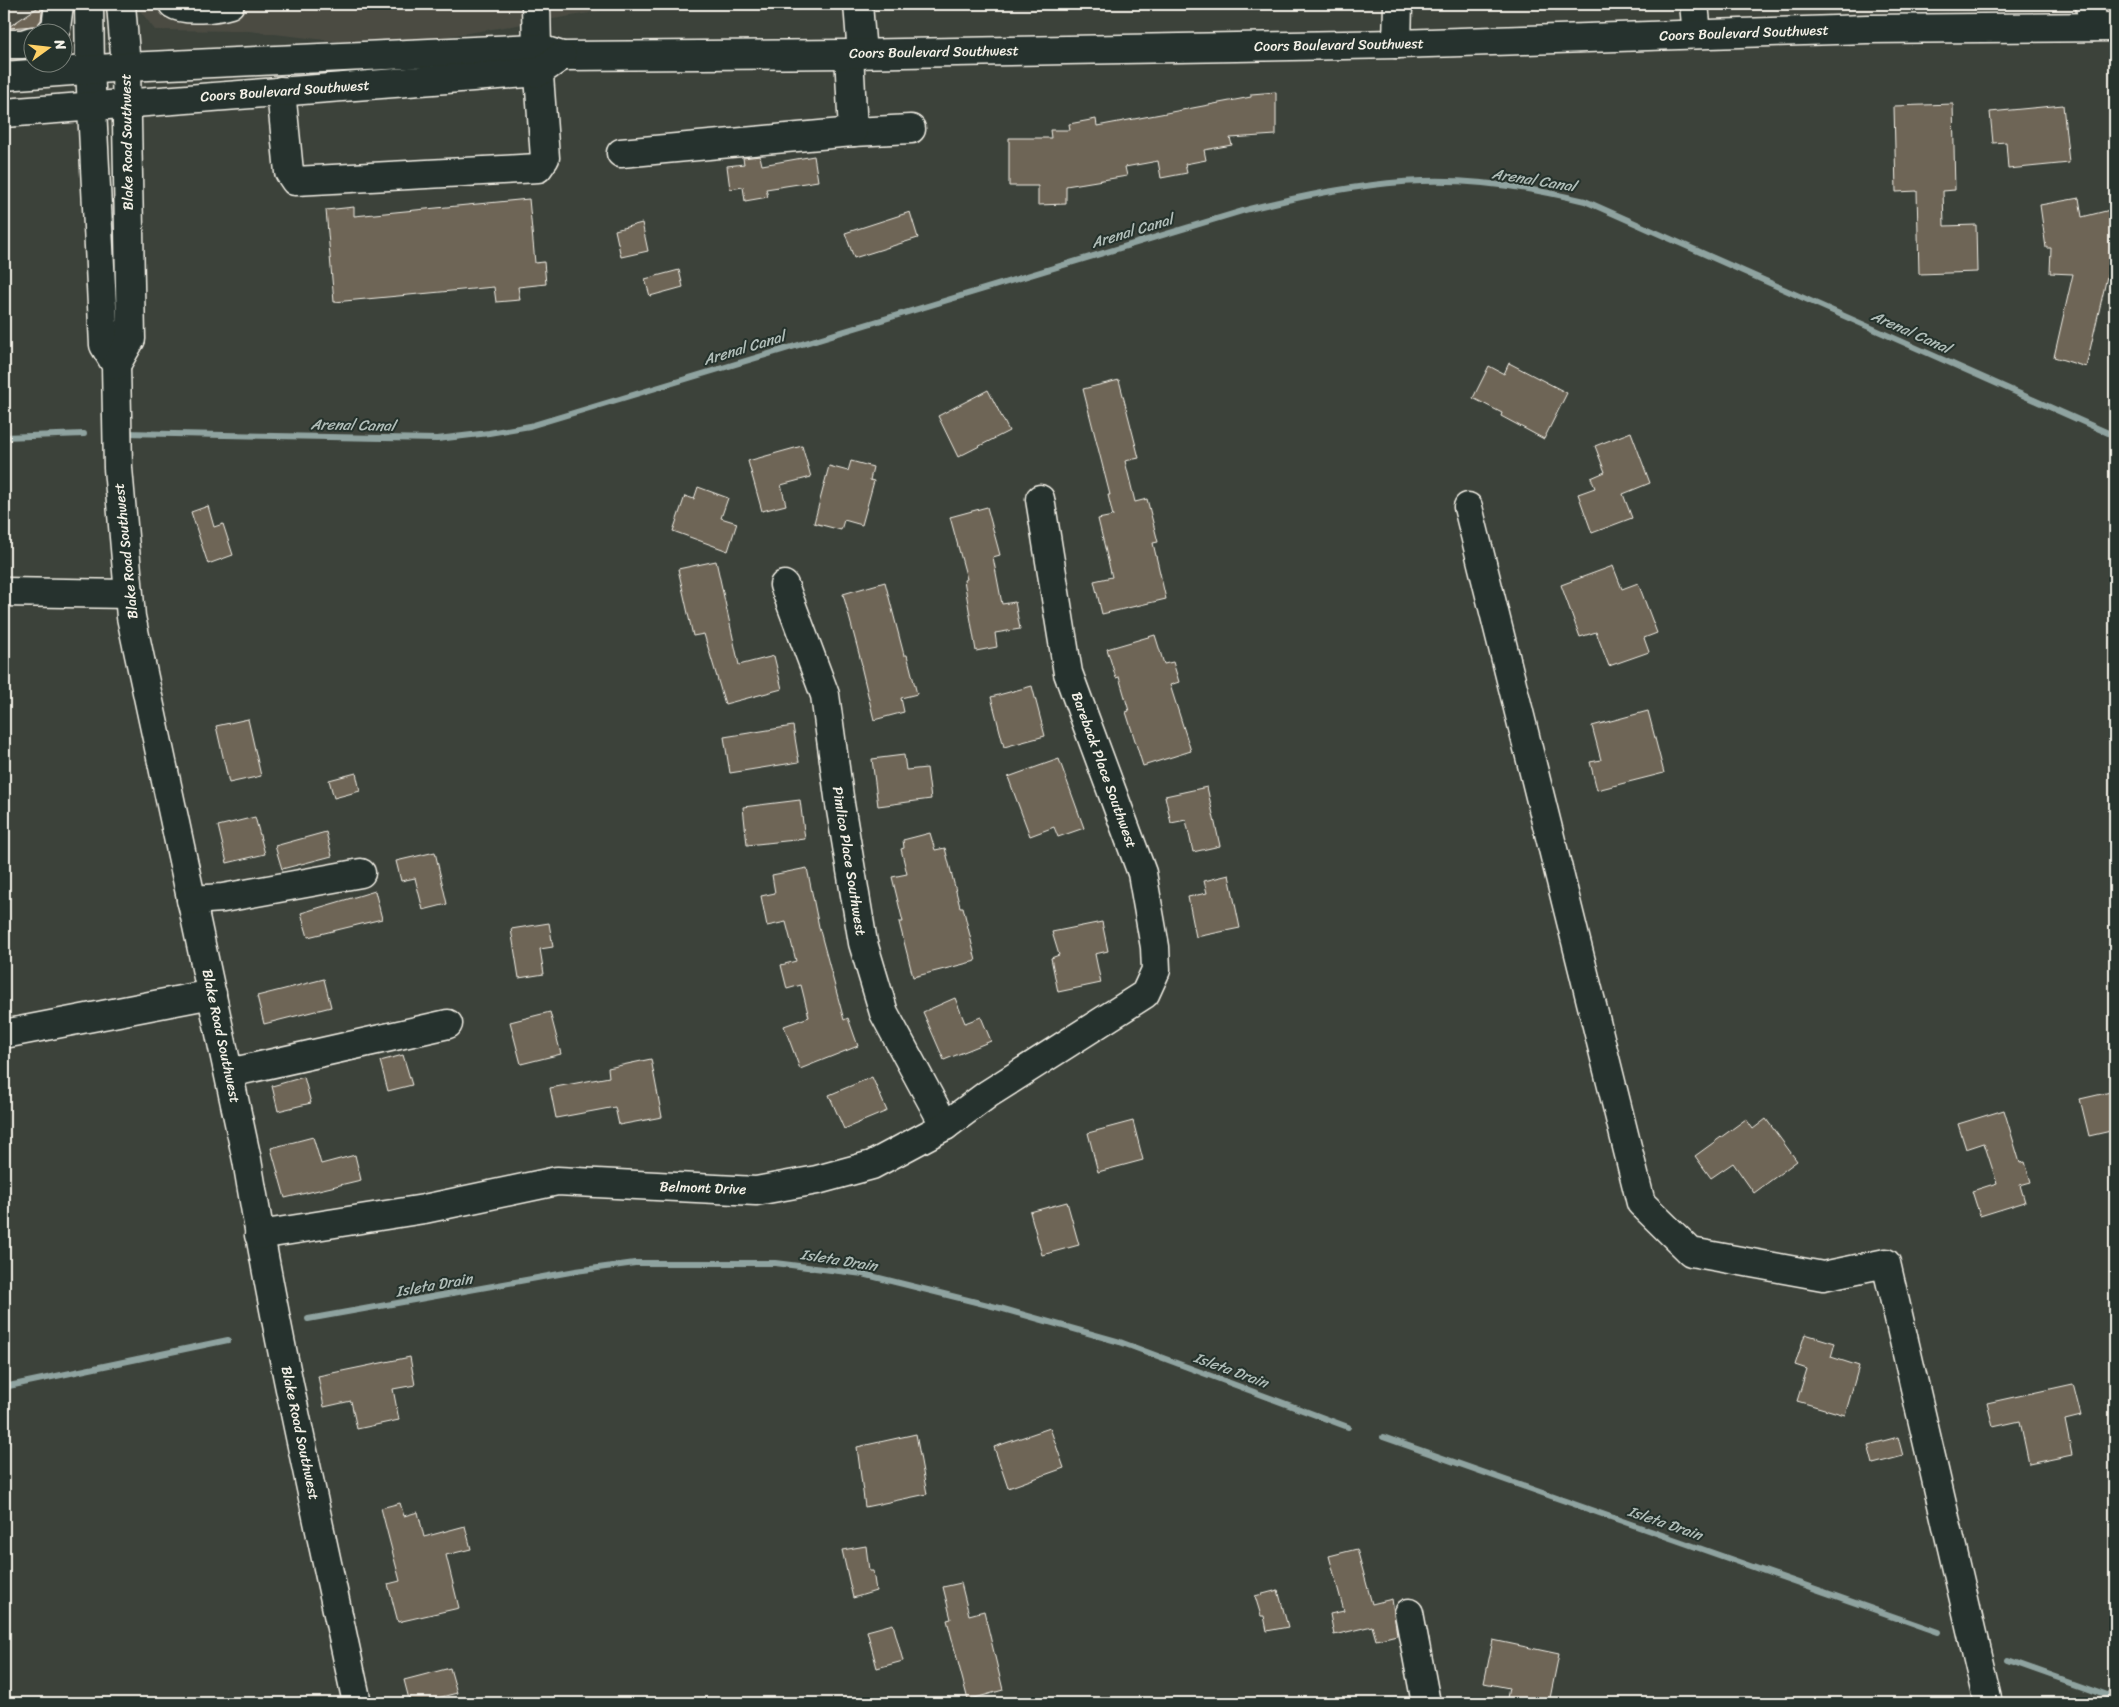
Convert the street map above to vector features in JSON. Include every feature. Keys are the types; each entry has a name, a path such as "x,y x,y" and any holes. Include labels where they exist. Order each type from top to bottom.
{"street":[{"path":"57,22 59,4"},
{"name":"Blake Road Southwest","path":"89,4 90,69 104,345 116,365 118,468 128,594 247,1160 259,1235 357,1703"},
{"name":"Blake Road Southwest","path":"116,365 131,339 128,103 121,4"},
{"path":"173,4 175,6 193,8 218,8 230,4"},
{"path":"281,91 289,172 295,181 538,168 545,158 546,59 536,4"},
{"path":"853,132 858,4"},
{"path":"1397,44 1398,4"},
{"path":"1694,4 1697,34"},
{"name":"Coors Boulevard Southwest","path":"4,76 126,66 1397,44 1867,29 2099,19"},
{"path":"4,44 22,44"},
{"name":"Coors Boulevard Southwest","path":"4,113 281,91 546,59"},
{"path":"621,153 853,132 911,129"},
{"name":"Bareback Place Southwest","path":"1040,499 1068,673 1142,873 1155,947 1156,970 1144,994 1107,1019"},
{"path":"1468,507 1641,1203 1691,1252 1822,1276 1886,1263 1988,1703"},
{"name":"Pimlico Place Southwest","path":"784,585 825,696 862,942 884,1013 946,1126"},
{"path":"4,592 128,594"},
{"path":"191,900 223,898 361,874"},
{"path":"4,1034 212,994"},
{"name":"Belmont Drive","path":"259,1235 424,1209 557,1181 756,1191 817,1180 872,1165 946,1126 988,1094 1107,1019"},
{"path":"229,1073 448,1024"},
{"path":"1409,1613 1426,1703"}],"shaded area":[{"path":"4,4 72,4 72,22 22,22 22,64 4,68"},
{"path":"135,4 737,4 737,7 601,11 432,39 334,41 249,31 155,30"}],"building":[{"path":"43,4 40,22 22,22 22,27 7,28"},
{"path":"1276,92 1276,135 1230,138 1232,145 1204,150 1206,160 1185,164 1187,173 1161,178 1158,161 1125,167 1127,176 1066,186 1066,204 1038,205 1038,186 1009,186 1009,138 1051,138 1050,130 1070,130 1069,124 1096,119 1097,126 1251,97 1251,94"},
{"path":"1953,104 1955,190 1943,191 1944,226 1976,225 1977,272 1919,274 1917,191 1896,192 1894,106"},
{"path":"2063,105 2069,163 2008,169 2006,142 1993,143 1990,112"},
{"path":"760,156 762,165 814,156 818,181 766,189 768,197 745,201 743,187 730,189 727,166 744,164 743,158"},
{"path":"2079,198 2082,217 2110,210 2115,231 2115,242 2086,367 2054,357 2073,274 2050,273 2051,248 2046,248 2040,205"},
{"path":"529,199 535,263 544,262 546,284 518,287 520,300 496,302 494,287 334,302 326,210 354,207 354,216"},
{"path":"910,212 918,238 854,258 845,233"},
{"path":"642,223 648,251 621,257 615,230"},
{"path":"679,270 683,287 650,296 645,279"},
{"path":"1509,363 1567,393 1544,439 1501,416 1502,413 1473,398 1489,366 1504,374"},
{"path":"1119,380 1139,458 1125,461 1135,502 1147,499 1158,542 1153,543 1166,599 1102,614 1094,581 1112,577 1098,519 1113,516 1108,495 1110,495 1083,389"},
{"path":"988,390 1009,431 958,457 938,416"},
{"path":"1631,432 1650,483 1623,494 1632,518 1592,533 1578,494 1595,488 1591,478 1605,472 1595,446"},
{"path":"802,446 811,477 781,485 786,505 762,511 748,461"},
{"path":"851,461 873,467 870,480 874,481 862,525 844,520 841,530 814,523 829,466 848,471"},
{"path":"698,487 728,498 721,518 737,523 728,551 673,531 685,496 694,499"},
{"path":"208,506 214,527 223,524 233,555 208,564 191,512"},
{"path":"987,507 1000,555 993,557 1002,604 1015,602 1020,629 995,633 997,647 976,651 964,580 967,579 950,517"},
{"path":"716,561 739,665 774,656 782,689 725,704 704,634 693,636 678,569"},
{"path":"1613,566 1622,589 1638,583 1657,633 1644,638 1649,652 1609,666 1596,632 1580,637 1561,585"},
{"path":"885,582 904,655 907,655 917,694 901,698 904,712 874,720 843,594"},
{"path":"1155,635 1164,664 1173,662 1179,682 1170,685 1191,751 1143,766 1126,712 1129,711 1119,677 1116,678 1107,649"},
{"path":"1032,686 1045,736 1004,747 991,697"},
{"path":"1648,711 1664,773 1597,790 1590,762 1601,760 1592,726"},
{"path":"248,719 261,776 229,783 216,726"},
{"path":"793,726 799,762 730,773 724,737"},
{"path":"904,755 906,770 927,768 931,799 878,806 872,759"},
{"path":"1059,759 1084,828 1058,837 1054,827 1030,836 1008,777"},
{"path":"356,773 360,791 334,798 329,780"},
{"path":"1207,787 1220,846 1193,852 1186,820 1171,823 1165,796"},
{"path":"800,800 805,839 747,845 743,807"},
{"path":"255,817 265,854 227,863 218,826"},
{"path":"326,832 332,856 282,869 275,846"},
{"path":"930,833 935,850 945,848 960,907 963,907 976,961 913,977 899,922 903,922 892,877 907,874 901,849 904,848 903,840"},
{"path":"435,852 447,904 423,910 415,878 401,881 396,861"},
{"path":"807,868 819,927 844,1020 848,1018 858,1046 800,1069 784,1026 809,1017 801,985 787,989 781,965 796,961 786,922 767,926 761,896 775,893 772,875"},
{"path":"1229,875 1240,928 1196,937 1188,897 1207,893 1204,881"},
{"path":"375,891 382,919 308,937 301,913"},
{"path":"1102,922 1108,951 1095,954 1101,983 1058,992 1051,958 1059,955 1052,932"},
{"path":"549,923 553,947 540,949 544,974 519,978 511,929"},
{"path":"324,979 331,1007 264,1024 257,996"},
{"path":"955,998 965,1023 981,1017 991,1041 944,1060 923,1012"},
{"path":"550,1012 561,1054 521,1064 510,1022"},
{"path":"403,1055 412,1085 388,1091 380,1061"},
{"path":"651,1059 662,1117 619,1125 615,1107 556,1118 550,1088 609,1077 608,1068"},
{"path":"304,1077 311,1103 278,1111 272,1086"},
{"path":"872,1077 887,1111 844,1129 829,1095"},
{"path":"2115,1091 2115,1130 2089,1136 2080,1099"},
{"path":"2004,1110 2020,1163 2025,1162 2031,1182 2020,1185 2025,1202 1980,1216 1972,1191 1997,1183 1984,1143 1966,1149 1958,1124"},
{"path":"1746,1119 1753,1129 1766,1119 1797,1161 1754,1193 1733,1163 1711,1178 1695,1156"},
{"path":"1133,1121 1143,1160 1098,1172 1088,1133"},
{"path":"313,1137 321,1164 355,1155 361,1180 285,1198 271,1148"},
{"path":"1067,1202 1079,1245 1042,1255 1030,1212"},
{"path":"1805,1334 1835,1343 1831,1357 1859,1366 1845,1415 1797,1401 1807,1369 1795,1365"},
{"path":"410,1357 415,1385 393,1389 399,1420 357,1429 351,1401 324,1407 318,1376"},
{"path":"2073,1384 2081,1416 2065,1420 2072,1455 2029,1464 2020,1421 1993,1427 1987,1403"},
{"path":"1050,1428 1064,1468 1008,1488 994,1447"},
{"path":"916,1434 927,1494 865,1507 857,1447"},
{"path":"1898,1437 1903,1456 1873,1464 1868,1445"},
{"path":"400,1503 404,1516 418,1512 424,1537 465,1526 471,1549 446,1555 459,1608 398,1622 388,1584 400,1581 381,1508"},
{"path":"866,1546 869,1571 873,1571 876,1591 853,1598 842,1550"},
{"path":"1357,1549 1372,1604 1392,1599 1397,1635 1376,1640 1372,1626 1334,1635 1330,1614 1344,1611 1329,1556"},
{"path":"961,1583 969,1615 984,1611 1003,1690 968,1700 947,1620 951,1619 943,1587"},
{"path":"1278,1590 1288,1627 1267,1631 1264,1616 1261,1616 1255,1596"},
{"path":"893,1624 903,1661 877,1668 867,1631"},
{"path":"1493,1640 1559,1654 1549,1703 1506,1703 1509,1688 1484,1683"},
{"path":"450,1668 457,1693 418,1703 410,1703 404,1680"}],"waterway":[{"name":"Arenal Canal","path":"124,433 437,439 530,426 1249,209 1313,195 1378,184 1463,181 1504,185 1585,201 2115,436"},
{"name":"Arenal Canal","path":"4,437 84,434"},
{"name":"Isleta Drain","path":"308,1319 576,1271 635,1263 775,1263 863,1274 1000,1308 1120,1342 1348,1427"},
{"name":"Isleta Drain","path":"4,1387 228,1340"},
{"name":"Isleta Drain","path":"1383,1437 1938,1632"},
{"name":"Isleta Drain","path":"2008,1660 2115,1698"}]}
